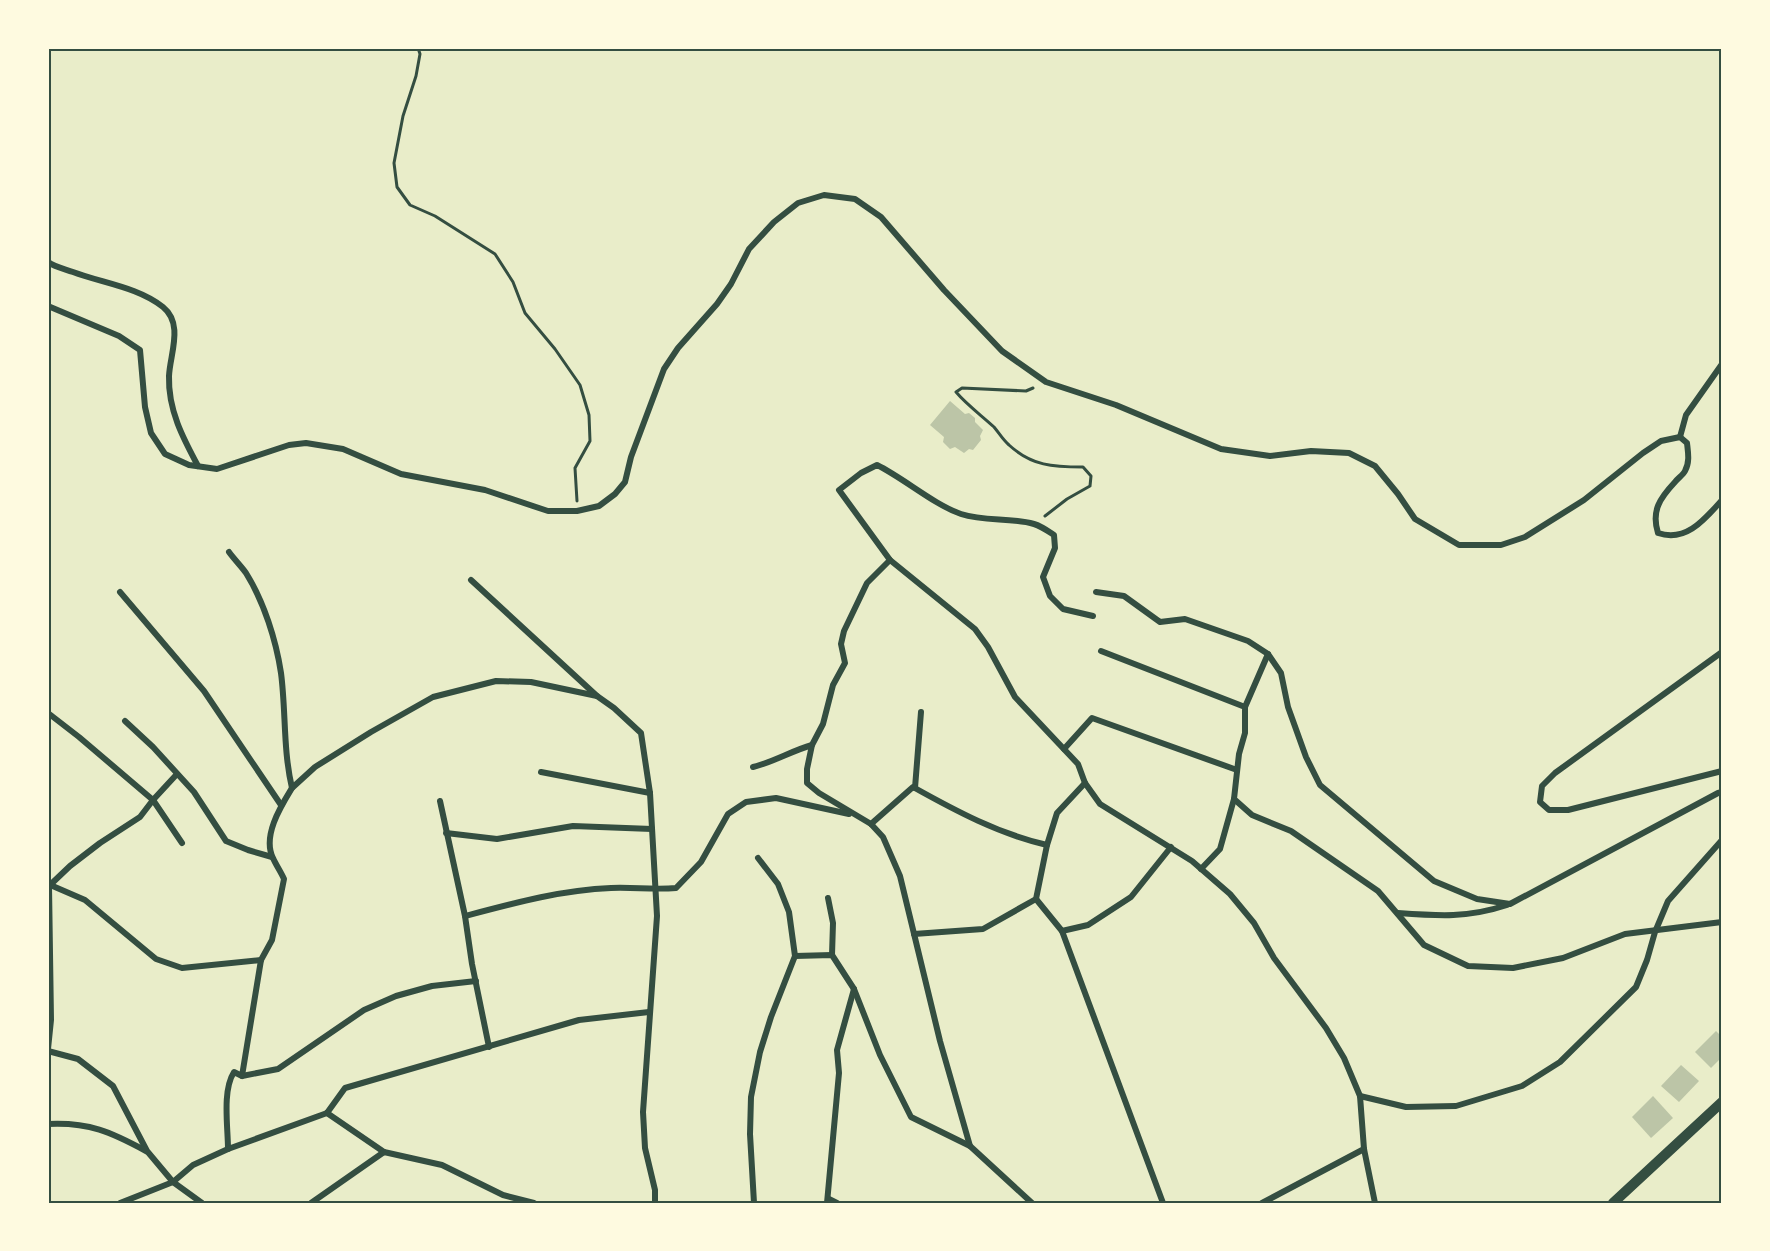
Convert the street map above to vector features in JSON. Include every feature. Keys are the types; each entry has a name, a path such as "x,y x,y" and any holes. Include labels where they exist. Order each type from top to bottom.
{"street":[{"path":"48,306 119,336 140,350 145,407 152,433 165,454 189,465 216,469 289,446 306,443 343,449 401,474 485,490 548,511 577,512 599,506 615,494 625,482 638,438 664,369 678,348 717,304 731,284 749,249 774,222 798,203 824,195 855,199 881,217 944,290 1002,351 1046,382 1116,405 1221,449 1270,456 1311,451 1349,453 1375,466 1415,519 1459,545 1501,545 1525,537 1584,500 1661,441 1680,437 1687,442 1689,457 1685,471 1668,489 1655,511 1654,520 1658,532 1670,537 1688,531 1704,520 1722,500"},
{"path":"48,262 86,277 147,296 165,308 172,319 175,339 169,376 171,405 180,432 198,466"},
{"path":"1680,437 1686,416 1722,364"},
{"path":"1094,616 1063,609 1050,596 1043,577 1055,548 1054,535 1035,524 1008,520 985,520 960,513 900,476 877,465 861,472 839,490 890,560 975,629 988,647 1015,697 1077,764 1085,783 1100,804 1171,847 1201,869 1230,894 1254,923 1274,958 1326,1028 1344,1058 1360,1096 1364,1149 1375,1203"},
{"path":"229,552 246,573 273,638 281,673 286,763 292,788"},
{"path":"890,560 867,583 844,631 841,644 845,663 833,685 823,724 812,745 807,769 807,783 819,794 871,824 884,837 900,876 940,1041 970,1146"},
{"path":"471,580 597,696 641,733 650,793 656,890 656,952 649,1012 643,1112 645,1148 656,1203"},
{"path":"120,592 204,691 281,805"},
{"path":"1096,592 1124,596 1160,622 1185,619 1248,641 1268,654 1281,673 1288,707 1306,757 1320,784 1434,881 1477,899 1510,904"},
{"path":"1101,651 1245,707"},
{"path":"1722,652 1554,773 1542,786 1540,801 1549,810 1568,810 1722,771"},
{"path":"1201,869 1220,849 1234,799 1237,770 1245,733 1245,707 1268,654"},
{"path":"243,1076 261,960 272,940 284,879 272,857 269,839 281,805 292,788 315,767 433,697 496,681 531,682 597,696"},
{"path":"915,788 921,712"},
{"path":"48,713 153,800 182,843"},
{"path":"1064,749 1092,718 1237,770"},
{"path":"125,721 153,747 194,792 226,841 272,857"},
{"path":"753,767 812,745"},
{"path":"541,772 650,793"},
{"path":"177,774 140,817 100,843 49,885 51,1020 48,1050 78,1059 113,1086 147,1151 173,1182 202,1203"},
{"path":"914,934 982,929 1036,899 1047,845 1057,813 1085,783"},
{"path":"871,824 913,786 966,817 1019,839 1047,845"},
{"path":"1398,913 1453,916 1487,912 1510,904 1722,792"},
{"path":"465,916 542,896 612,888 656,890 676,888 701,862 728,814 746,802 776,798 854,815"},
{"path":"1234,799 1251,815 1292,831 1378,891 1424,945 1468,966 1514,968 1563,958 1625,934 1722,922"},
{"path":"441,801 489,1047"},
{"path":"446,833 497,839 573,826 652,829"},
{"path":"1360,1096 1407,1107 1456,1106 1522,1086 1560,1062 1635,987 1668,901 1722,840"},
{"path":"1062,931 1088,926 1131,897 1171,847"},
{"path":"754,1203 750,1134 751,1097 760,1052 795,956 789,912 778,884 758,858"},
{"path":"49,885 85,900 156,959 182,968 261,960"},
{"path":"828,898 833,924 832,955 854,989 880,1055 911,1117 970,1146 1032,1203"},
{"path":"1036,899 1062,931 1163,1203"},
{"path":"795,956 832,955"},
{"path":"228,1149 227,1091 229,1080 234,1072 243,1076 278,1068 364,1010 396,996 432,986 476,981"},
{"path":"837,1203 828,1201 839,1073 837,1050 854,989"},
{"path":"120,1203 173,1182 192,1165 228,1149 327,1113 345,1088 579,1020 649,1012"},
{"path":"1613,1203 1722,1102"},
{"path":"327,1113 384,1152 442,1165 503,1195 534,1203"},
{"path":"48,1124 85,1125 114,1133 147,1151"},
{"path":"1262,1203 1364,1149"},
{"path":"311,1203 384,1152"},
{"path":"1018,1203 1020,1194"}],"path":[{"path":"418,48 420,54 416,76 403,116 394,163 397,187 410,205 435,216 495,254 513,282 525,313 555,349 580,385 589,416 590,441 574,468 577,512"},
{"path":"1035,524 1067,499 1090,486 1091,476 1083,467 1057,467 1033,463 1009,445 993,426 964,402 956,392 962,388 1026,391 1046,382"}],"building":[{"path":"950,401 965,414 969,413 975,418 975,422 983,430 981,440 973,450 969,449 964,453 955,447 950,449 943,442 944,437 930,425"},
{"path":"1716,1031 1722,1037 1722,1057 1711,1068 1695,1052"},
{"path":"1681,1065 1699,1081 1679,1102 1661,1086"},
{"path":"1653,1096 1673,1118 1651,1138 1632,1117"}]}
